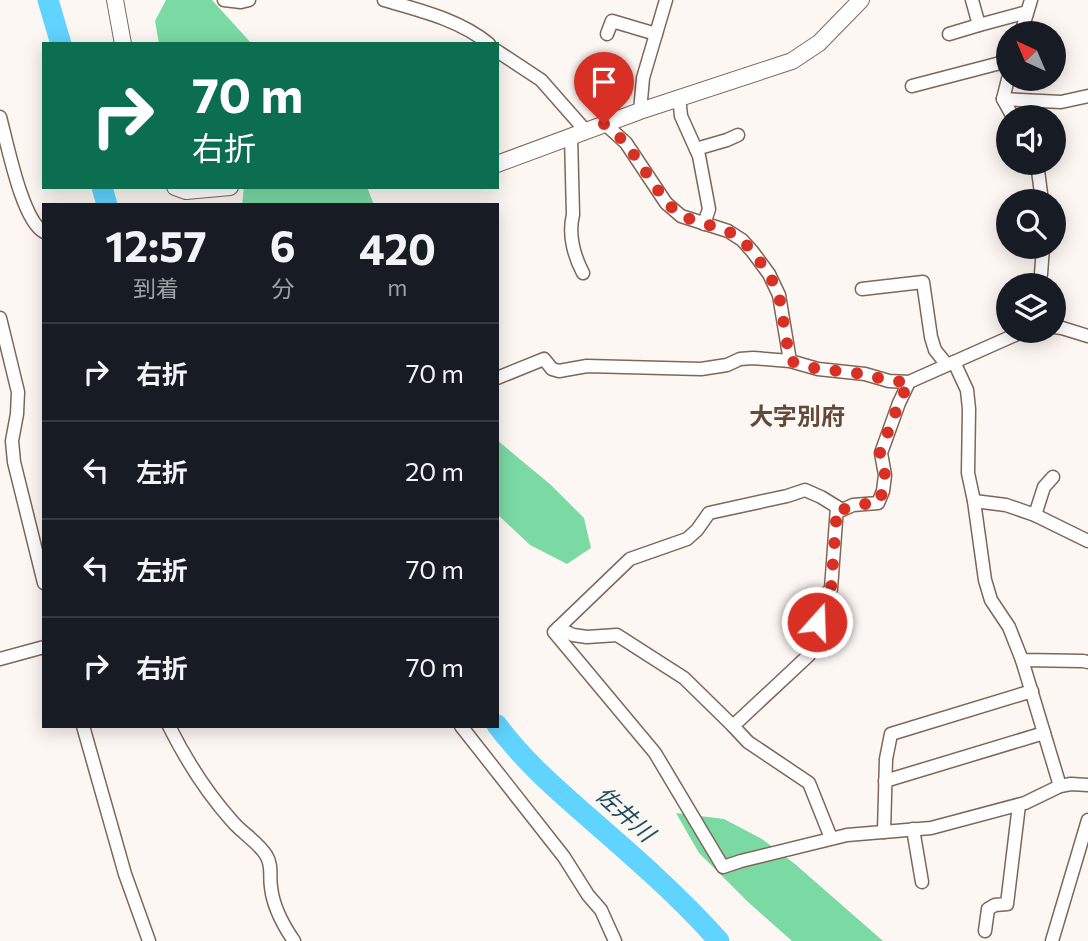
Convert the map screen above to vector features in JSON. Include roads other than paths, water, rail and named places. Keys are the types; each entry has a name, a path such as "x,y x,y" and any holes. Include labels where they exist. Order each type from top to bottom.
{"street":[{"path":"115,0 123,42"},
{"path":"224,0 248,0"},
{"path":"384,0 422,5 475,33 486,42"},
{"path":"640,111 643,78 666,0"},
{"path":"499,163 679,97 783,64 819,43 861,0"},
{"path":"972,0 979,25"},
{"path":"949,34 1029,6"},
{"path":"607,34 612,21 656,34"},
{"path":"499,52 541,80 578,133 570,227 577,262 583,273"},
{"path":"912,86 996,64"},
{"path":"1005,91 1003,99 1006,105"},
{"path":"1003,99 1061,102 1088,96"},
{"path":"679,97 681,116 699,156 709,209 704,223"},
{"path":"0,117 26,211 38,230 42,231"},
{"path":"604,124 626,143 666,202 681,216 728,231 742,240 769,274 779,295 790,361"},
{"path":"696,149 738,135"},
{"path":"181,189 208,189"},
{"path":"862,289 923,282 935,350 950,364 967,390 968,474 985,580 991,600 1009,627 1022,660 1060,786"},
{"path":"0,318 18,392 12,441 14,462 42,575"},
{"path":"1066,329 1088,336"},
{"path":"499,377 544,359 552,369 559,371 587,366 701,369 754,358 790,361 818,369 909,382 997,343"},
{"path":"909,382 880,453 885,475 878,503 853,505 842,510 821,496 805,490 709,513 687,539 630,559 554,632 655,753 723,867 846,835 932,828 1019,805 1060,786 1088,785"},
{"path":"1035,515 1044,488 1053,477"},
{"path":"974,501 1006,505 1035,515 1088,541"},
{"path":"733,726 809,655 816,643 819,601 831,589 837,508"},
{"path":"558,628 587,638 617,635 684,678 748,742 809,783 831,838"},
{"path":"0,659 42,648"},
{"path":"1022,660 1088,662"},
{"path":"884,832 886,759 891,734 1032,691"},
{"path":"84,728 125,874 149,941"},
{"path":"170,728 197,775 220,807 265,854 270,863 270,886 278,914 294,941"},
{"path":"463,728 564,857 601,910 615,941"},
{"path":"885,781 1044,733"},
{"path":"985,932 988,909 1007,904 1019,805"},
{"path":"1052,941 1088,820"},
{"path":"913,830 922,882"}],"waterway":[{"name":"佐井川","path":"48,0 60,42"},
{"name":"佐井川","path":"103,189 106,203"},
{"name":"佐井川","path":"499,727 540,773 655,877 719,941"}],"district":[{"name":"大字別府","path":"797,417"}]}
